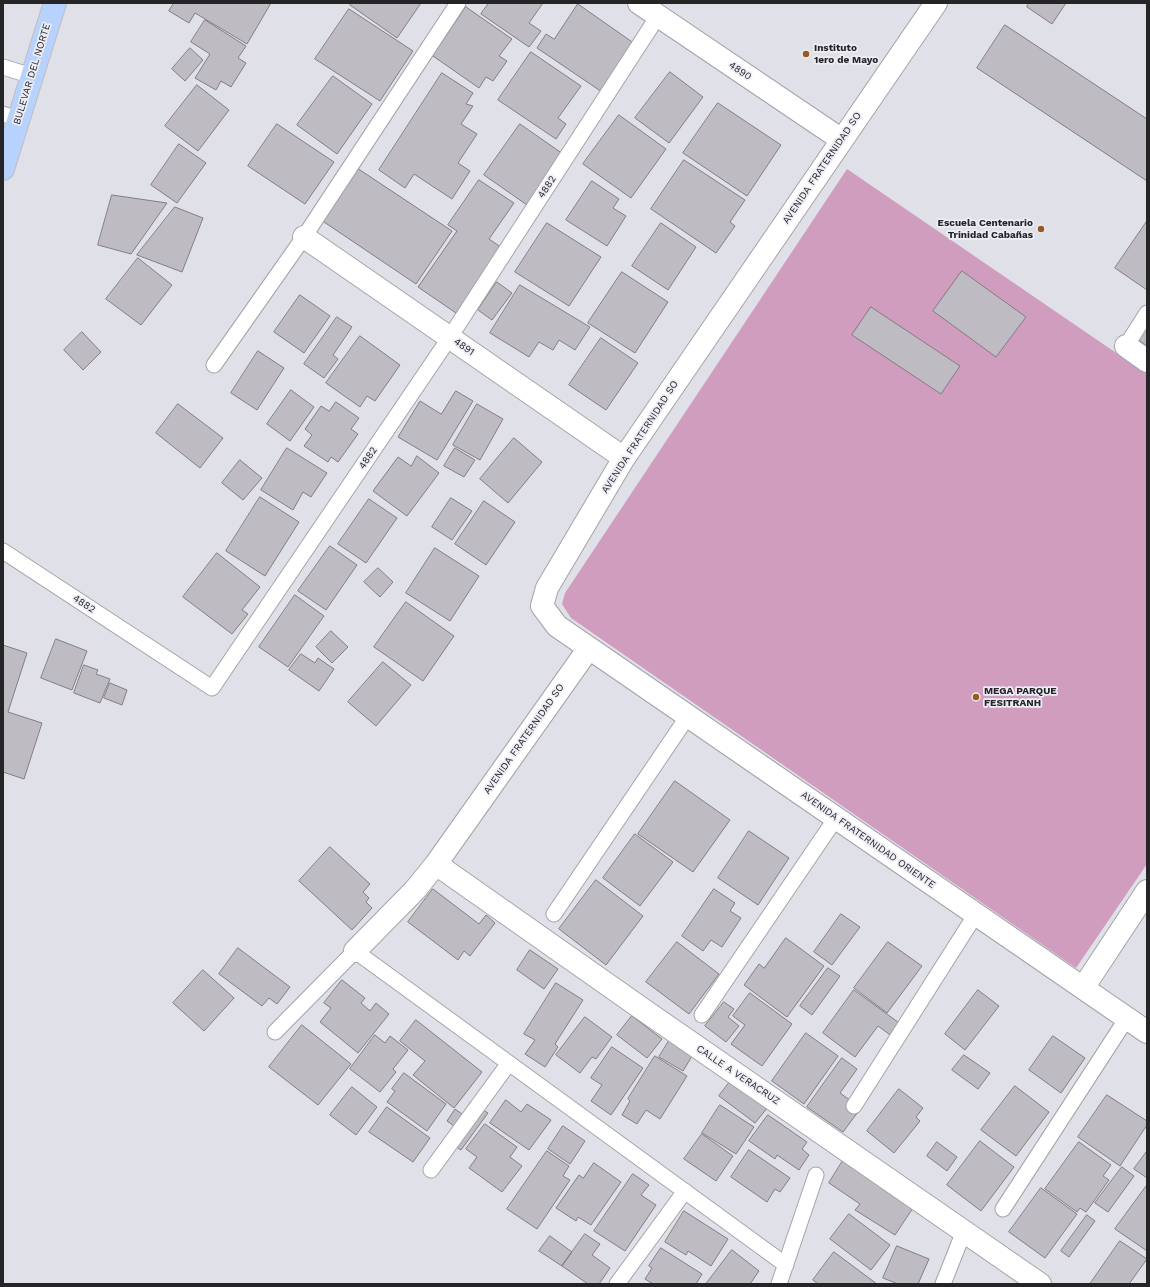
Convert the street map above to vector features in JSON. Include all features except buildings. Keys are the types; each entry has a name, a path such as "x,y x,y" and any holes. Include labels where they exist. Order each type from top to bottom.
{"highway":[{"name":"BULEVAR DEL NORTE","path":"3,169 11,116 32,76 55,3"}],"street":[{"name":"4890","path":"639,3 842,140"},
{"name":"AVENIDA FRATERNIDAD SO","path":"355,952 415,890 436,864 589,648 557,626 542,606 547,588 624,458 936,3"},
{"name":"4891","path":"304,237 624,458"},
{"path":"1126,346 1147,361"},
{"name":"AVENIDA FRATERNIDAD ORIENTE","path":"589,648 1147,1032"},
{"name":"CALLE A VERACRUZ","path":"436,864 648,1013 1040,1284"},
{"path":"1083,988 1147,891"}],"lane":[{"path":"214,365 304,237 458,3"},
{"name":"4882","path":"3,551 212,688 450,337 658,16"},
{"path":"3,67 32,76"},
{"path":"1126,346 1147,314"},
{"path":"554,914 688,716"},
{"path":"702,1015 836,818"},
{"path":"854,1106 976,914"},
{"path":"275,1032 355,952 786,1265"},
{"path":"1003,1209 1127,1018"},
{"path":"431,1170 508,1063"},
{"path":"779,1284 816,1175"},
{"path":"617,1284 685,1191"},
{"path":"943,1284 964,1231"}],"shaded area":[{"path":"847,169 1147,374 1147,864 1076,968 571,618 562,604 565,593"}],"place":[{"name":"Instituto 1ero de Mayo","path":"806,54"},
{"name":"Escuela Centenario Trinidad Cabañas","path":"1041,229"},
{"name":"MEGA PARQUE FESITRANH","path":"976,697"}]}
